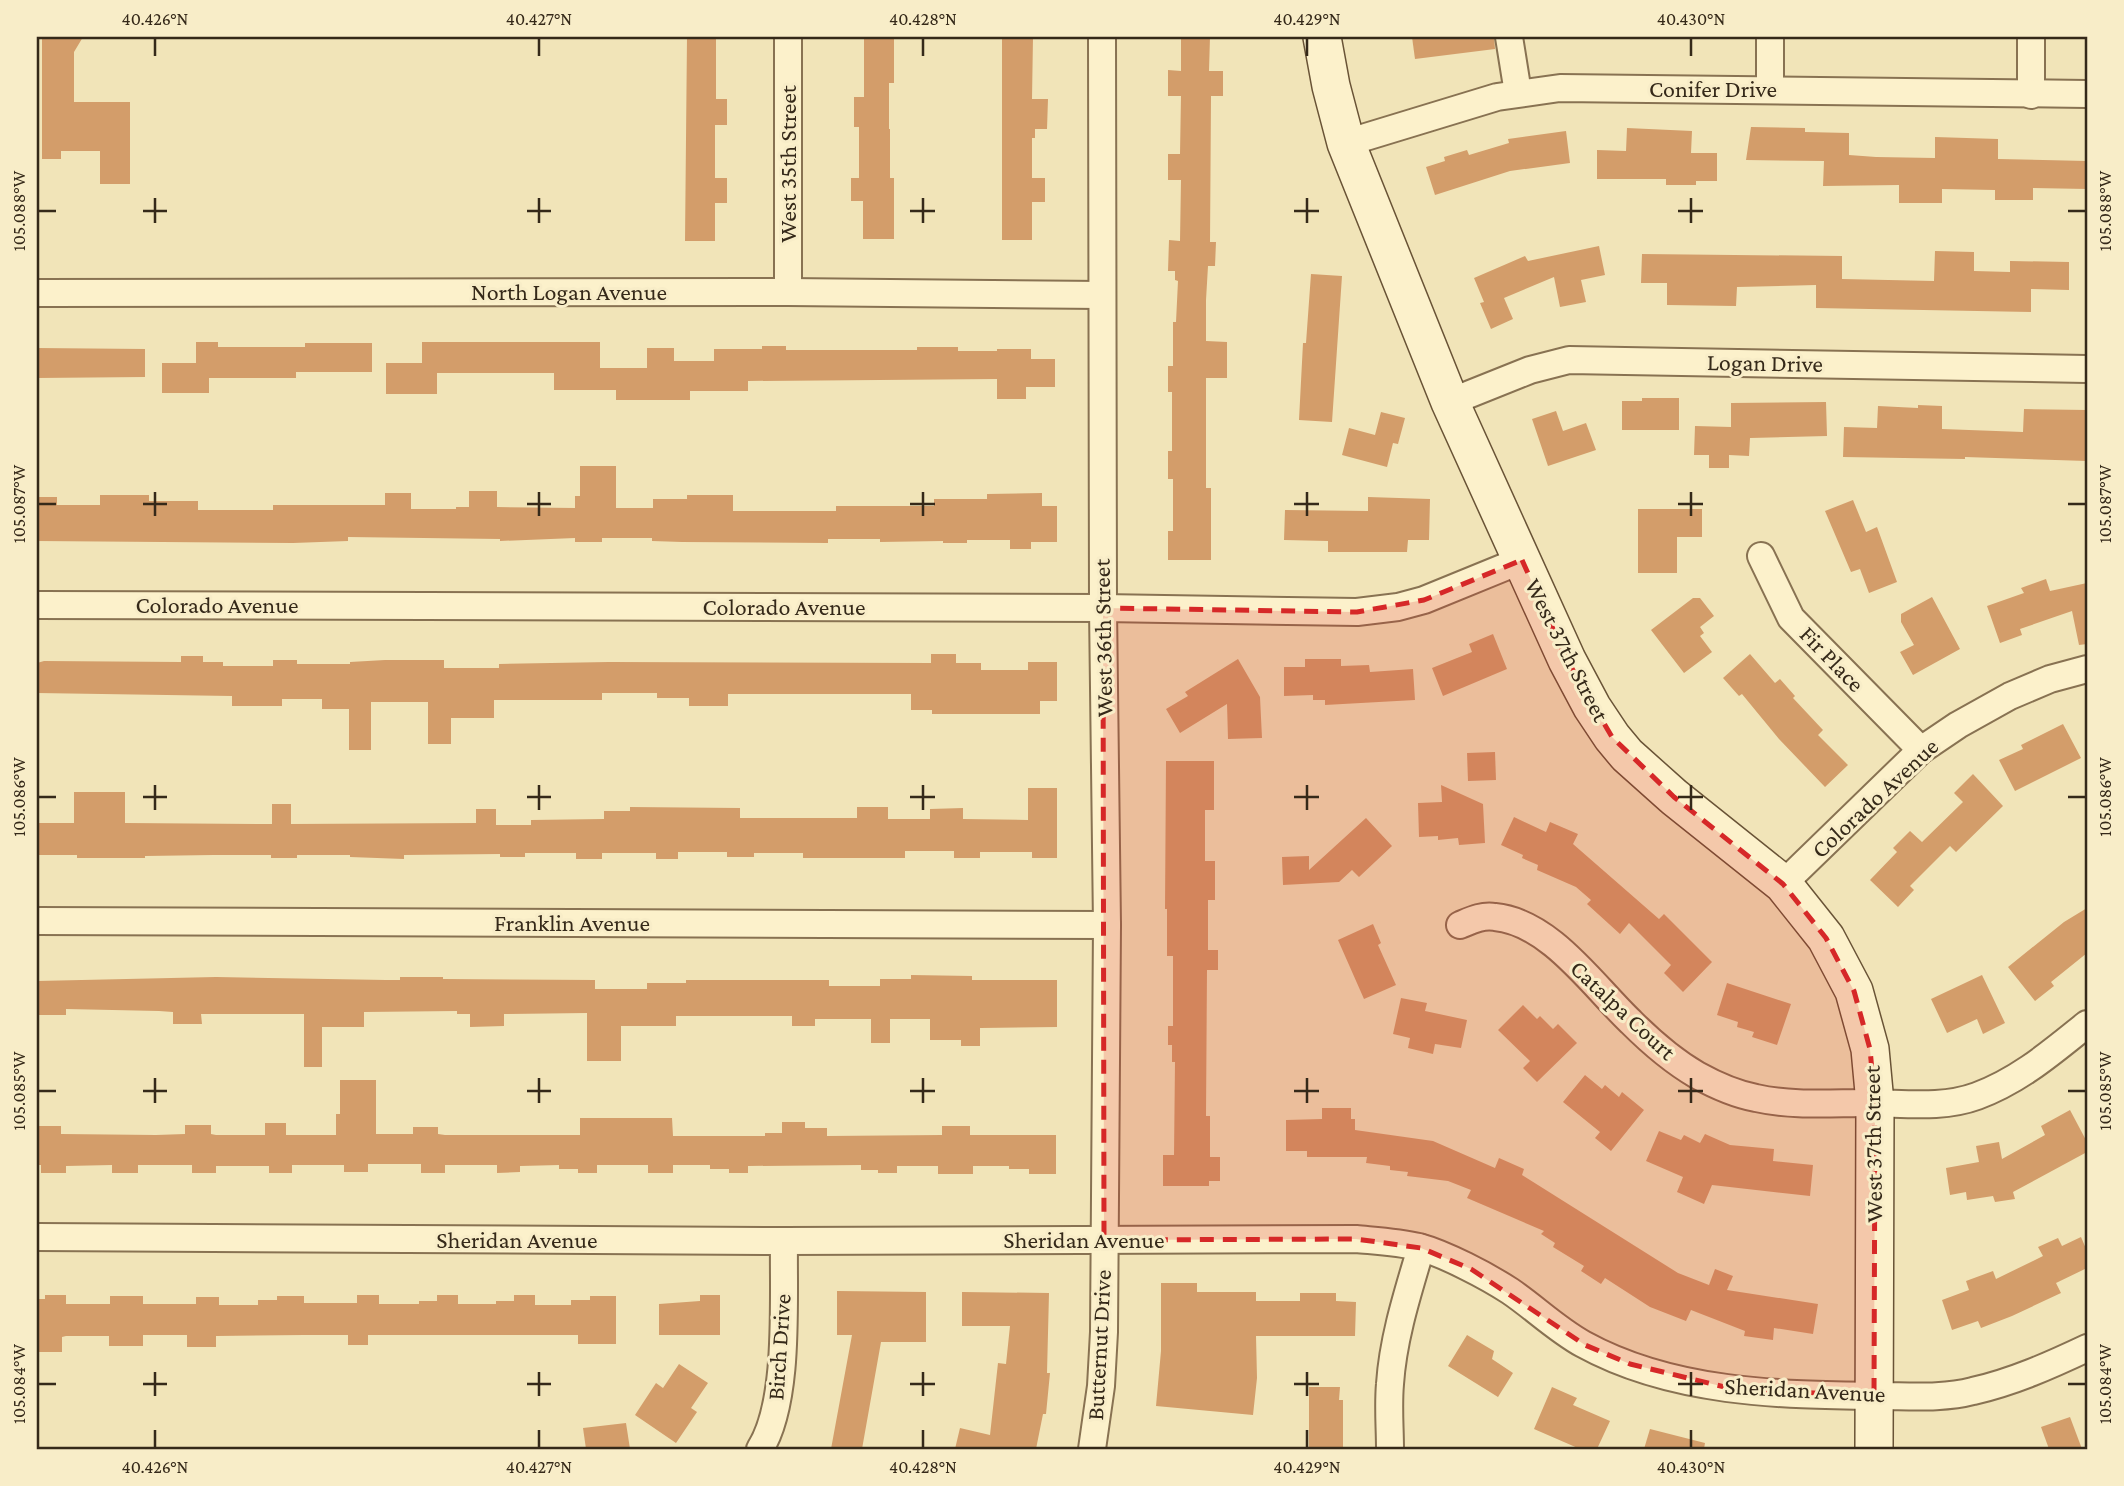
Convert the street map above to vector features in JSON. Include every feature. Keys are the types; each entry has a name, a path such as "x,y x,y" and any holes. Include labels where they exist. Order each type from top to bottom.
{"street":[{"name":"West 35th Street","path":"788,37 788,292"},
{"name":"West 36th Street","path":"1102,37 1103,608 1107,925 1104,1240"},
{"name":"West 37th Street","path":"1322,37 1346,143 1450,402 1567,660 1592,707 1627,755 1674,797 1783,884 1826,938 1854,991 1870,1049 1875,1103 1874,1449"},
{"path":"1509,37 1518,93"},
{"path":"1770,37 1770,89"},
{"path":"2031,37 2031,95"},
{"name":"Conifer Drive","path":"1346,143 1518,93 1560,88 2087,94"},
{"name":"North Logan Avenue","path":"37,293 788,292 1102,295"},
{"name":"Logan Drive","path":"1450,402 1530,370 1569,360 2087,369"},
{"name":"Fir Place","path":"1761,556 1791,618 1921,750"},
{"name":"Colorado Avenue","path":"37,605 1103,608 1357,612 1398,607 1424,600 1522,560"},
{"name":"Colorado Avenue","path":"1783,884 1921,750 1958,725 2010,696 2050,679 2087,669"},
{"name":"Catalpa Court","path":"1460,925 1478,917 1494,916 1510,919 1539,934 1571,959 1631,1023 1660,1048 1695,1074 1722,1088 1755,1098 1788,1102 1875,1103"},
{"name":"Franklin Avenue","path":"37,921 1107,925"},
{"path":"1875,1103 1943,1104 1975,1097 2035,1067 2087,1024"},
{"name":"Sheridan Avenue","path":"37,1237 784,1241 1356,1240 1421,1248 1471,1269 1509,1290 1555,1327 1630,1364 1733,1389 1828,1396 1930,1396 1972,1392 2013,1380 2087,1348"},
{"name":"Butternut Drive","path":"1092,1449 1101,1386 1104,1240"},
{"name":"Birch Drive","path":"760,1449 773,1420 780,1394 784,1241"},
{"path":"1390,1449 1393,1354 1421,1248"}],"highlighted area":[{"path":"1522,560 1567,660 1612,737 1674,797 1783,884 1826,938 1854,991 1870,1049 1875,1103 1874,1396 1733,1389 1630,1364 1585,1345 1471,1269 1421,1248 1356,1239 1104,1240 1103,608 1357,612 1424,600"}],"building":[{"path":"42,37 83,37 74,52 74,102 130,102 130,184 100,184 100,151 61,151 61,159 42,159"},
{"path":"687,37 716,37 716,99 727,99 727,125 715,125 715,178 727,178 727,203 715,203 715,241 685,241"},
{"path":"864,37 894,37 894,83 889,83 889,129 890,178 894,178 894,239 863,239 863,201 851,201 851,178 859,178 859,127 854,127 854,97 864,97"},
{"path":"1002,37 1033,37 1032,99 1048,99 1047,129 1035,129 1035,138 1032,138 1032,178 1045,178 1045,202 1032,202 1032,240 1002,240"},
{"path":"1181,37 1210,37 1209,71 1223,71 1223,96 1211,96 1210,242 1216,242 1215,266 1208,266 1206,341 1227,342 1227,378 1206,378 1206,488 1211,488 1211,560 1168,560 1168,531 1173,531 1173,479 1168,479 1168,451 1172,451 1172,392 1168,392 1168,366 1173,366 1173,322 1176,322 1178,281 1175,280 1175,271 1168,271 1169,240 1180,241 1181,180 1168,180 1168,154 1180,154 1181,96 1168,96 1168,70 1181,71"},
{"path":"1412,37 1494,37 1495,49 1415,59"},
{"path":"1751,127 1805,128 1805,132 1849,133 1849,155 1876,157 1935,158 1935,137 1998,139 1998,159 2087,161 2087,189 2033,188 2033,200 1995,200 1995,190 1942,189 1942,203 1899,203 1899,185 1823,186 1824,161 1746,160"},
{"path":"1627,128 1692,131 1691,153 1717,153 1717,181 1696,181 1696,185 1666,185 1666,179 1597,179 1597,150 1626,151"},
{"path":"1566,131 1570,163 1510,171 1435,195 1426,167 1445,161 1444,157 1467,150 1469,155 1509,143 1508,139"},
{"path":"1599,246 1605,275 1581,280 1586,302 1560,307 1554,277 1504,298 1513,319 1491,329 1480,303 1484,302 1474,278 1525,256 1528,261"},
{"path":"1935,251 1974,252 1974,271 2010,272 2010,261 2069,262 2069,290 2031,289 2031,312 1816,308 1816,285 1737,287 1736,306 1667,305 1667,283 1641,283 1642,254 1842,256 1842,279 1934,281"},
{"path":"1311,274 1342,276 1332,422 1299,420 1303,343 1306,343"},
{"path":"196,342 218,342 218,347 305,347 305,343 372,343 372,372 296,372 296,378 209,378 209,393 162,393 162,363 196,363"},
{"path":"422,342 600,342 600,368 647,368 647,348 674,348 674,361 714,361 714,349 762,349 762,346 786,346 786,350 917,350 917,347 958,347 958,351 1031,349 1031,359 1055,359 1055,387 1026,387 1026,399 997,399 997,379 748,381 748,391 690,391 690,400 616,400 616,390 554,390 554,373 437,373 437,394 386,394 386,363 422,363"},
{"path":"37,348 145,349 145,377 37,378"},
{"path":"1642,398 1679,398 1679,430 1622,430 1622,401 1642,401"},
{"path":"1826,402 1827,436 1750,438 1749,456 1729,455 1729,468 1709,468 1709,455 1694,455 1695,426 1731,427 1731,403"},
{"path":"1918,405 1942,406 1942,429 2023,432 2024,409 2087,410 2087,461 1843,457 1844,427 1877,428 1878,406 1918,408"},
{"path":"1556,411 1563,431 1586,423 1596,450 1548,466 1532,419"},
{"path":"1381,412 1405,418 1398,444 1393,443 1387,467 1342,455 1349,428 1375,435"},
{"path":"580,466 616,466 616,508 653,508 653,499 687,499 687,495 733,495 733,511 836,511 836,506 934,506 934,499 987,499 987,494 1042,493 1042,506 1057,506 1057,542 1031,542 1031,549 1010,549 1010,540 943,543 828,539 828,543 682,542 652,541 652,538 602,538 602,542 575,542 575,538 500,541 348,537 348,541 293,543 37,541 37,497 57,497 57,505 100,505 100,495 149,495 149,501 198,501 198,510 273,510 273,505 385,505 385,493 411,493 411,509 456,509 469,507 469,491 497,491 497,507 575,508 575,496 580,496"},
{"path":"1368,497 1430,499 1429,540 1408,540 1407,552 1328,552 1328,541 1284,540 1285,510 1368,511"},
{"path":"1853,500 1866,532 1877,527 1897,582 1869,593 1860,569 1851,572 1825,511"},
{"path":"1638,509 1702,509 1702,537 1677,537 1677,573 1638,573"},
{"path":"2046,579 2050,591 2087,583 2087,644 2079,645 2072,611 2020,629 2022,635 2000,643 1987,606 2024,593 2021,588"},
{"path":"1932,597 1960,649 1913,675 1900,652 1914,645 1901,622 1901,614"},
{"path":"1693,598 1700,598 1714,616 1700,627 1704,633 1700,636 1712,652 1684,673 1651,630"},
{"path":"1493,634 1507,669 1443,696 1432,668 1472,652 1469,644"},
{"path":"931,654 956,654 956,663 981,663 981,670 1028,670 1028,662 1057,662 1057,701 1040,701 1040,714 932,714 932,710 911,710 911,694 728,694 728,706 689,706 689,698 657,698 657,693 602,693 602,700 494,700 494,718 451,718 451,744 428,744 428,702 371,702 371,750 349,750 349,709 322,709 322,699 282,699 282,706 232,706 232,696 37,693 37,663 44,661 181,662 181,656 203,656 203,662 223,662 223,666 273,666 273,660 297,660 297,664 350,664 385,660 444,660 444,668 499,668 499,664 609,662 931,663"},
{"path":"1750,654 1775,683 1780,679 1795,696 1793,698 1823,730 1818,735 1848,765 1825,787 1779,739 1742,694 1739,696 1723,678"},
{"path":"1238,659 1260,697 1262,738 1228,739 1227,704 1180,733 1166,709 1188,696 1185,692"},
{"path":"1305,659 1341,659 1341,666 1369,665 1370,672 1413,669 1415,700 1325,705 1325,700 1313,700 1313,695 1284,696 1284,667 1305,667"},
{"path":"2063,724 2081,758 2015,791 1999,760 2023,749 2021,745"},
{"path":"1495,752 1496,780 1468,781 1467,753"},
{"path":"1166,761 1214,761 1214,810 1205,810 1205,861 1215,861 1215,900 1208,900 1208,950 1218,950 1218,970 1207,970 1206,1116 1210,1116 1210,1157 1220,1157 1220,1181 1209,1181 1209,1186 1163,1186 1163,1155 1174,1155 1175,1062 1172,1062 1172,1045 1168,1045 1168,1026 1173,1026 1173,956 1167,956 1165,909"},
{"path":"1973,774 2003,806 1956,852 1950,846 1910,886 1914,890 1898,907 1870,880 1897,852 1893,848 1910,831 1922,842 1963,802 1954,793"},
{"path":"1441,785 1483,804 1485,843 1459,845 1458,838 1438,840 1438,836 1419,837 1418,803 1442,802"},
{"path":"1028,788 1057,788 1057,858 1032,858 1032,852 980,852 980,858 954,858 954,851 905,851 905,858 803,858 803,853 754,853 754,857 727,857 727,852 678,852 678,859 656,859 656,853 602,853 602,859 576,859 576,853 525,853 525,857 500,857 500,854 404,855 404,859 350,855 297,855 297,858 213,855 77,858 77,855 37,855 37,823 74,823 74,792 125,792 125,823 272,824 272,804 291,804 291,824 476,823 476,809 496,809 496,825 531,825 531,820 604,819 604,811 630,811 630,807 740,808 740,818 857,818 857,807 888,807 888,819 930,819 930,809 963,808 963,819 1028,820"},
{"path":"1514,817 1546,832 1550,822 1578,834 1573,844 1659,919 1664,914 1712,962 1683,992 1664,973 1671,965 1629,923 1620,934 1587,904 1591,900 1576,887 1537,870 1538,865 1501,845"},
{"path":"1366,818 1392,846 1359,877 1352,870 1339,882 1283,885 1282,857 1309,856 1309,870"},
{"path":"2087,908 2087,953 2051,982 2054,986 2035,1001 2008,967 2064,922"},
{"path":"1373,924 1381,943 1378,945 1396,985 1364,999 1338,940"},
{"path":"911,975 972,976 972,980 1057,980 1057,1027 980,1028 980,1046 961,1046 961,1040 930,1040 930,1019 890,1019 890,1043 871,1043 871,1019 815,1019 815,1026 792,1026 792,1016 676,1016 676,1026 621,1026 621,1061 587,1061 587,1013 504,1014 504,1026 470,1027 470,1014 457,1014 457,1011 364,1012 364,1027 322,1027 322,1067 304,1067 304,1014 201,1014 202,1024 173,1024 173,1012 159,1011 66,1009 66,1015 37,1015 37,981 216,977 400,980 400,977 443,977 595,980 595,989 647,989 647,983 686,983 686,980 829,980 829,986 880,986 880,979 911,979"},
{"path":"1982,975 2005,1023 1983,1034 1977,1019 1947,1033 1931,999"},
{"path":"1727,983 1791,1004 1777,1045 1752,1037 1754,1032 1737,1027 1738,1022 1717,1015"},
{"path":"1401,998 1427,1003 1425,1011 1467,1020 1461,1048 1435,1044 1433,1054 1408,1048 1410,1038 1393,1034"},
{"path":"1523,1005 1537,1019 1540,1016 1553,1029 1558,1024 1577,1043 1537,1082 1523,1068 1530,1061 1498,1030"},
{"path":"1585,1075 1602,1089 1605,1085 1619,1097 1622,1092 1644,1110 1611,1151 1595,1138 1600,1132 1563,1102"},
{"path":"340,1080 376,1080 376,1134 413,1134 413,1127 438,1127 438,1134 445,1135 580,1135 580,1118 672,1118 673,1136 765,1136 765,1133 782,1133 782,1122 805,1122 805,1128 827,1128 827,1136 942,1135 942,1126 970,1126 970,1135 1056,1135 1056,1174 1029,1174 1029,1169 1009,1169 1009,1166 973,1166 973,1174 938,1174 938,1166 897,1166 897,1173 878,1173 878,1170 861,1170 861,1165 748,1166 748,1173 729,1173 729,1169 710,1169 710,1165 673,1165 673,1173 648,1173 648,1165 597,1165 597,1173 578,1173 578,1169 559,1169 559,1165 520,1166 520,1172 497,1173 497,1165 445,1165 445,1173 421,1173 421,1164 368,1164 368,1172 344,1172 344,1165 292,1165 292,1173 269,1173 269,1166 216,1166 216,1173 192,1173 192,1165 138,1165 138,1173 112,1173 112,1165 66,1166 66,1173 41,1173 41,1165 37,1165 37,1126 61,1126 61,1134 156,1135 185,1134 185,1125 211,1125 211,1134 216,1135 265,1135 265,1123 286,1123 286,1135 336,1135 336,1114 340,1114"},
{"path":"1322,1108 1351,1108 1355,1130 1433,1141 1495,1168 1499,1158 1524,1169 1522,1175 1678,1273 1709,1285 1715,1269 1733,1276 1727,1290 1818,1304 1813,1334 1774,1328 1773,1340 1744,1336 1745,1331 1691,1310 1686,1321 1650,1307 1605,1278 1601,1284 1581,1271 1584,1266 1553,1247 1555,1243 1541,1234 1544,1231 1467,1198 1471,1190 1448,1181 1407,1176 1408,1172 1390,1170 1390,1166 1366,1163 1367,1157 1307,1157 1307,1151 1286,1151 1286,1120 1322,1119"},
{"path":"2070,1110 2087,1142 2087,1152 2013,1192 2015,1199 1995,1202 1993,1196 1967,1200 1966,1192 1950,1195 1946,1168 1979,1162 1976,1146 1999,1142 2002,1159 2045,1135 2041,1126"},
{"path":"1659,1131 1681,1140 1684,1135 1700,1143 1705,1134 1730,1145 1774,1149 1773,1161 1813,1165 1810,1196 1712,1185 1704,1204 1677,1192 1683,1177 1646,1161"},
{"path":"2081,1237 2087,1251 2087,1268 2056,1283 2061,1293 1981,1328 1978,1321 1952,1330 1942,1300 1969,1290 1966,1281 1993,1271 1996,1279 2043,1256 2038,1247 2058,1238 2062,1246"},
{"path":"1161,1283 1197,1283 1197,1292 1256,1292 1256,1301 1300,1301 1300,1293 1336,1293 1336,1301 1356,1302 1355,1336 1256,1336 1257,1378 1253,1415 1156,1406 1161,1351"},
{"path":"837,1291 926,1292 926,1342 881,1342 862,1449 831,1449 852,1335 837,1335"},
{"path":"962,1292 1049,1293 1047,1373 1050,1373 1046,1414 1043,1414 1036,1449 955,1449 960,1428 990,1435 998,1363 1006,1364 1010,1326 962,1326"},
{"path":"45,1295 66,1295 66,1304 110,1304 110,1296 143,1296 143,1304 196,1304 196,1297 219,1297 219,1305 258,1305 258,1300 277,1300 277,1296 304,1296 304,1303 357,1303 357,1295 379,1295 379,1304 419,1304 419,1301 437,1301 437,1295 458,1295 458,1304 496,1304 496,1301 514,1301 514,1295 535,1295 535,1305 571,1305 571,1300 590,1300 590,1296 616,1296 616,1344 578,1344 578,1335 368,1335 368,1345 348,1345 348,1335 304,1335 216,1336 216,1347 187,1347 187,1335 143,1335 143,1346 109,1346 109,1336 66,1336 62,1337 62,1352 37,1352 37,1299 45,1299"},
{"path":"700,1295 720,1295 720,1335 659,1335 659,1304 700,1301"},
{"path":"1467,1335 1494,1351 1492,1359 1513,1373 1498,1397 1448,1366"},
{"path":"679,1364 708,1383 691,1408 697,1412 676,1443 635,1415 656,1383 663,1388"},
{"path":"1309,1387 1340,1387 1339,1400 1343,1400 1343,1449 1309,1449"},
{"path":"1552,1387 1577,1398 1573,1405 1610,1421 1597,1449 1580,1449 1534,1429"},
{"path":"2070,1417 2082,1449 2049,1449 2041,1427"},
{"path":"626,1423 630,1449 586,1449 583,1428"},
{"path":"1650,1429 1705,1443 1704,1449 1644,1449"}]}
